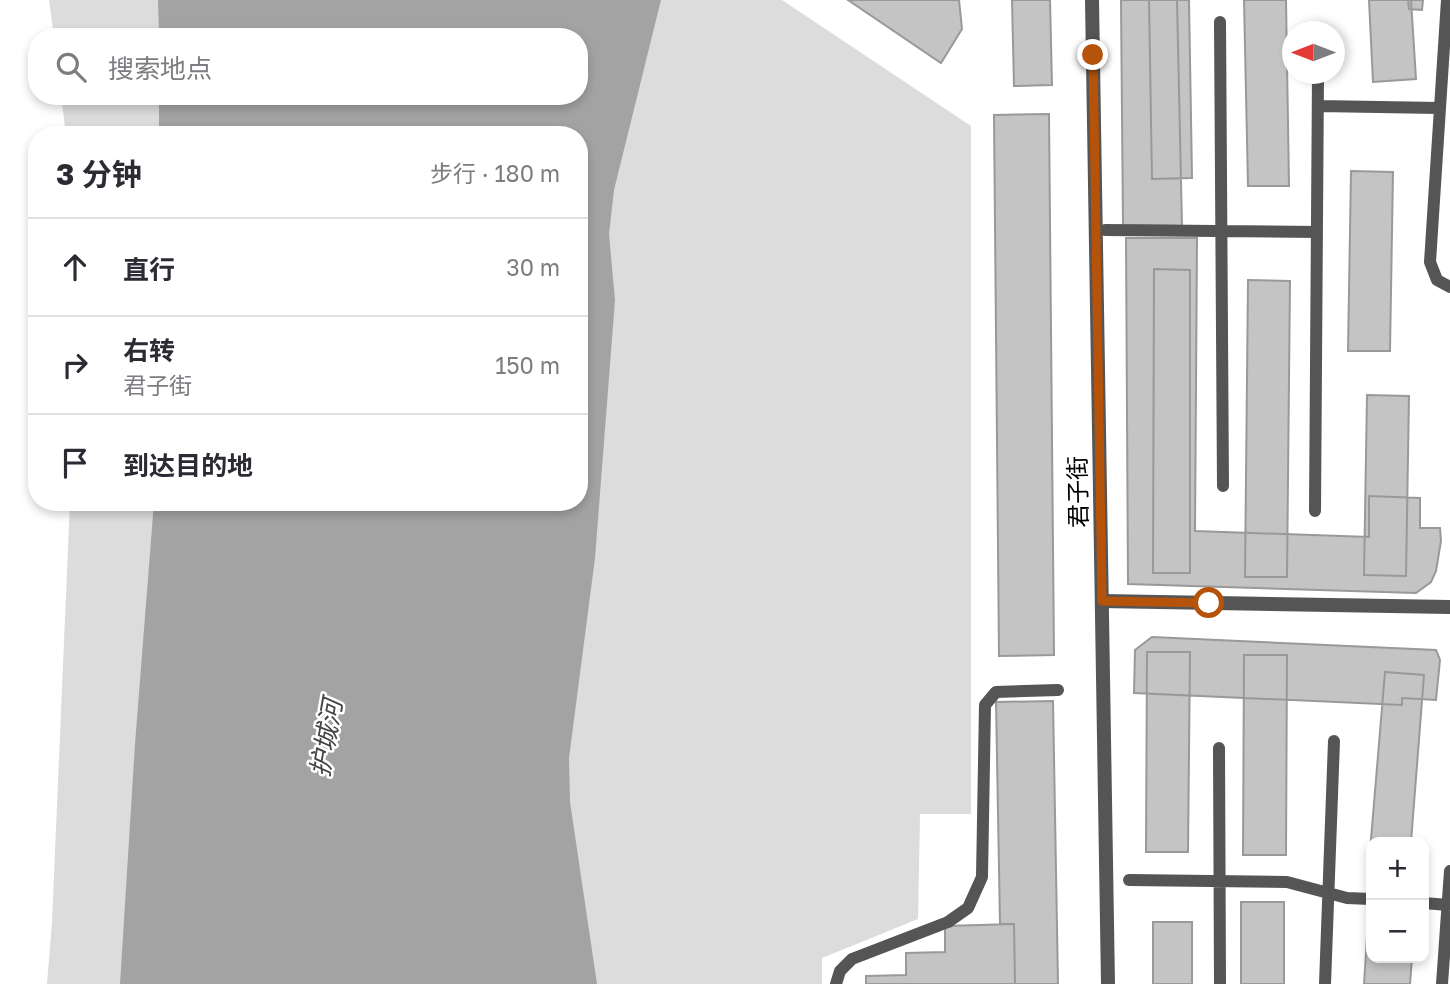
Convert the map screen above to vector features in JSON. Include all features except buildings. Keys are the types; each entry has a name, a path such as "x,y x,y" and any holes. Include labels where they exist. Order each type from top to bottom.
{"street":[{"name":"君子街","path":"1091,0 1108,984"},
{"path":"1102,601 1450,607"}],"lane":[{"path":"1447,0 1430,262 1437,280 1450,287"},
{"path":"1220,22 1223,486"},
{"path":"1315,510 1318,84"},
{"path":"1318,106 1439,108"},
{"path":"1105,230 1317,232"},
{"path":"836,984 840,971 852,959 948,922 968,908 982,877 985,705 996,692 1058,690"},
{"path":"1325,984 1334,741"},
{"path":"1219,748 1220,984"},
{"path":"1442,984 1447,955 1450,871"},
{"path":"1129,880 1287,882 1347,898 1366,900"},
{"path":"1429,903 1448,905"}],"shaded area":[{"path":"49,0 163,0 163,28 53,28"},
{"path":"643,0 782,0 971,126 971,814 920,814 918,919 822,958 822,984 586,984 560,796 581,511 588,511 588,420 592,366 592,189"},
{"path":"62,105 163,105 163,126 65,126"},
{"path":"70,511 160,511 127,984 47,984"}],"water":[{"name":"护城河","path":"158,0 661,0 614,190 609,234 615,300 595,558 569,758 570,802 597,984 120,984 153,511 588,511 588,126 159,126 159,105 588,105 588,28 159,28"}],"route":[{"path":"1093,55 1102,601 1209,603"}]}
